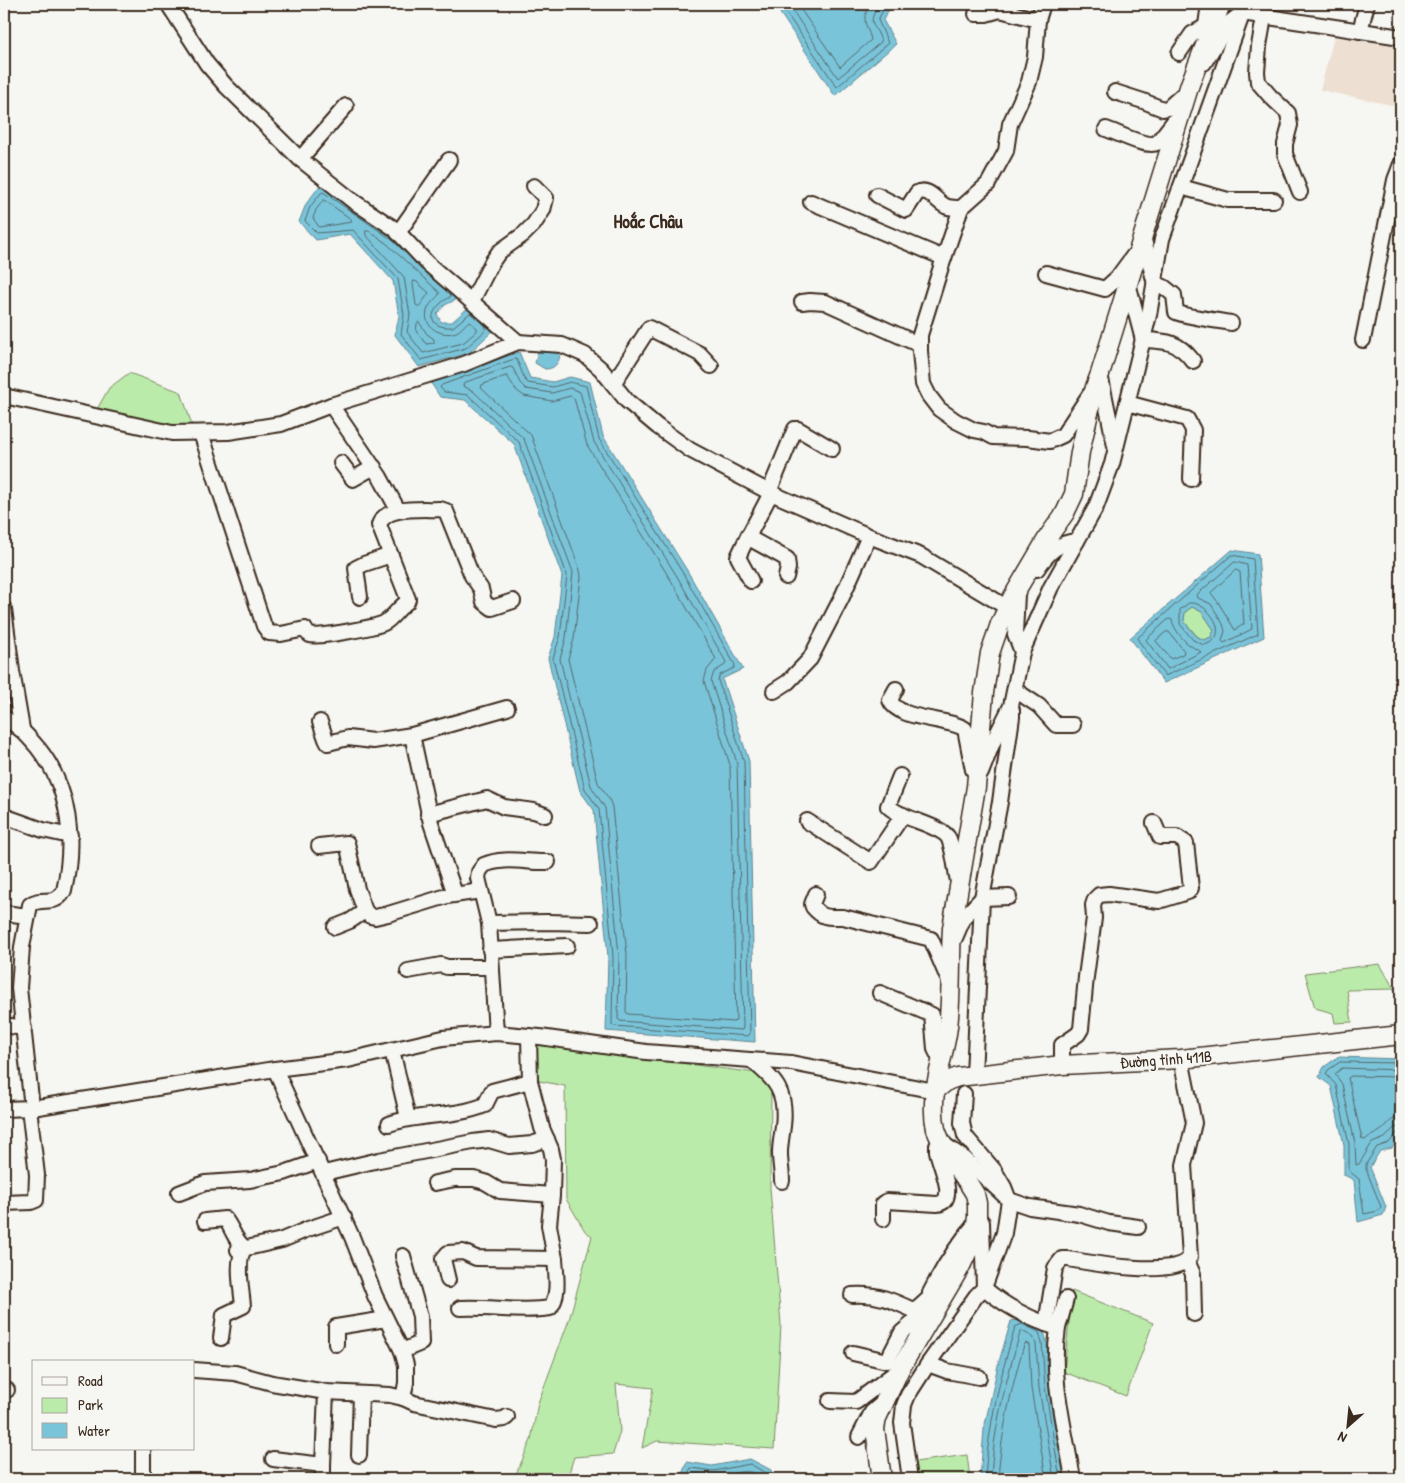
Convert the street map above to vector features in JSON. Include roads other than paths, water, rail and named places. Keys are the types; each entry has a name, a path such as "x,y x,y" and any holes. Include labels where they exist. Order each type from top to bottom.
{"main road":[{"path":"882,1479 875,1429 877,1418 934,1300 957,1272 974,1237 976,1223 977,1203 975,1194 942,1143 936,1129 934,1112 935,1091 948,1030 952,928 976,787 984,692 990,653 1008,608 1034,560 1065,513 1074,494 1080,452 1098,380 1180,114 1210,24 1221,4"},
{"name":"Đường tỉnh 411B","path":"935,1091 946,1081 958,1077 1062,1065 1181,1059 1401,1035"}],"street":[{"path":"168,4 207,64 226,86 300,159 353,201 398,233 428,264 518,342"},
{"path":"1043,4 1038,20 1035,57 1029,82 1010,124 1006,150 988,184 961,208 944,258 920,335 923,384 939,409 956,421 974,430 984,432 993,437 1054,440 1063,435 1098,380"},
{"path":"1179,53 1192,34 1210,24 1209,4"},
{"path":"1360,31 1367,4"},
{"path":"1244,8 1264,17 1401,38"},
{"path":"1115,92 1163,109 1168,108 1189,87 1229,23 1244,8"},
{"path":"976,787 992,742 1011,706 1022,652 1051,587 1096,507 1112,464 1143,340 1162,239 1244,8"},
{"path":"976,14 986,14 1000,10 1038,20"},
{"path":"1264,17 1259,46 1258,82 1288,113 1290,125 1285,144 1285,154 1300,192"},
{"path":"300,159 346,106"},
{"path":"1106,129 1153,144 1157,143 1180,114"},
{"path":"398,233 449,160"},
{"path":"1363,340 1395,180 1401,164"},
{"path":"472,301 499,252 524,234 543,210 546,198 534,186"},
{"path":"1181,187 1228,200 1274,200"},
{"path":"877,195 906,210 916,193 924,191 935,196 947,207 961,208"},
{"path":"811,202 944,258"},
{"path":"1141,241 1154,284"},
{"path":"1046,273 1105,289 1117,278 1141,241"},
{"path":"1128,283 1143,340"},
{"path":"1154,284 1164,287 1174,295 1174,310 1178,314 1231,324"},
{"path":"802,302 825,302 920,345"},
{"path":"613,384 649,328 700,354 711,366"},
{"path":"1143,340 1172,343 1186,351 1193,361"},
{"path":"4,396 172,433 228,432 281,424 331,405 464,364 518,342 562,346 585,355 600,369 627,401 690,450 770,493 869,536 921,556 1008,608"},
{"path":"1098,380 1115,449"},
{"path":"1127,403 1187,419 1193,430 1191,479"},
{"path":"331,405 374,467 398,510"},
{"path":"751,581 738,557 770,493 795,430 832,449"},
{"path":"201,433 264,626 269,633 281,634 305,629 313,635 332,634 386,622 408,600 379,525 384,517 398,510 440,509 446,511 472,576 481,590 484,602 492,608 513,601"},
{"path":"341,464 353,479 374,467"},
{"path":"749,534 749,538 753,542 787,559 786,577"},
{"path":"774,691 788,682 810,659 842,597 869,536"},
{"path":"1022,652 1015,634 1020,586 1031,576 1051,551 1064,543 1077,540"},
{"path":"360,597 356,568 391,556"},
{"path":"4,609 8,672 22,729"},
{"path":"896,689 890,700 895,706 915,716 957,725 965,729 976,787"},
{"path":"1015,690 1040,706 1056,725 1073,724"},
{"path":"974,1076 982,898 1000,802 1012,717 1011,706"},
{"path":"320,722 326,739 330,743 348,738 373,742 412,735 507,708"},
{"path":"4,718 22,729 43,755 54,773 66,806 70,836 64,891 56,900 32,903 28,916 20,970 37,1175 36,1200 32,1202 4,1202"},
{"path":"412,735 428,814 455,894"},
{"path":"900,776 888,806 903,815 941,831 947,836 960,886"},
{"path":"428,814 486,799 504,807 534,811 545,815"},
{"path":"807,821 871,862 903,815"},
{"path":"4,816 43,830 70,836"},
{"path":"1062,1065 1062,1045 1078,1034 1081,1029 1095,899 1099,895 1109,894 1159,901 1188,892 1192,888 1186,843 1177,837 1160,837 1154,823"},
{"path":"320,846 347,843 357,889 365,911 370,916 377,916 455,894 481,890"},
{"path":"496,1033 489,923 479,873 486,864 506,860 548,862"},
{"path":"816,894 812,904 813,908 831,919 843,918 931,939 951,984"},
{"path":"950,950 964,918 982,898 1009,896"},
{"path":"335,927 350,921 365,911"},
{"path":"4,912 28,916"},
{"path":"489,923 591,923"},
{"path":"490,950 567,946"},
{"path":"408,971 441,965 446,967 491,967"},
{"path":"880,993 932,1015 935,1049 942,1063"},
{"path":"4,1025 24,1028"},
{"path":"4,1109 31,1108 274,1069 348,1060 443,1038 496,1033 646,1052 791,1063 935,1091"},
{"path":"460,1308 482,1307 515,1310 550,1308 553,1304 556,1291 555,1259 549,1225 554,1164 551,1149 542,1128 530,1081 529,1036"},
{"path":"392,1050 408,1118"},
{"path":"1181,1059 1194,1123 1184,1165 1190,1247 1188,1261 1193,1274 1194,1314"},
{"path":"750,1060 768,1074 782,1095 785,1108 780,1153 782,1181"},
{"path":"274,1069 321,1167 344,1218 375,1296 402,1351 406,1365 406,1383 403,1398"},
{"path":"389,1124 408,1118 455,1114 474,1110 485,1105 492,1091 530,1081"},
{"path":"910,1479 902,1410 908,1395 928,1364 976,1296 984,1288 1004,1233 1009,1200 994,1170 965,1136 962,1123 964,1094"},
{"path":"179,1192 205,1183 250,1180 284,1172 378,1160 473,1142 489,1140 509,1146 532,1144 547,1139"},
{"path":"883,1219 882,1206 885,1201 939,1204 944,1200 948,1187 937,1151 937,1146 942,1143 965,1159 1009,1200 1030,1207 1079,1214 1109,1223 1138,1227"},
{"path":"435,1183 454,1179 474,1179 485,1182 500,1191 552,1195"},
{"path":"977,1203 982,1213 984,1288"},
{"path":"242,1249 282,1240 308,1229 344,1218"},
{"path":"205,1221 225,1219 242,1249"},
{"path":"853,1353 886,1360 902,1332 934,1300 941,1270 960,1241 976,1223"},
{"path":"221,1338 224,1315 243,1306 240,1260 242,1249"},
{"path":"448,1280 443,1259 448,1254 463,1252 476,1258 555,1259"},
{"path":"402,1351 421,1343 420,1316 403,1256"},
{"path":"1073,1479 1060,1412 1055,1368 1056,1347 1052,1326 1055,1268 1058,1262 1062,1259 1068,1259 1105,1266 1133,1268 1177,1266 1188,1261"},
{"path":"984,1288 1000,1300 1052,1326"},
{"path":"852,1295 868,1294 892,1300 916,1311 934,1300"},
{"path":"1052,1326 1066,1299"},
{"path":"336,1344 336,1328 386,1319"},
{"path":"879,1372 911,1350"},
{"path":"928,1364 947,1371 979,1377"},
{"path":"830,1401 854,1403 900,1369"},
{"path":"195,1370 235,1373 272,1383 326,1392 403,1398 414,1403 496,1420 507,1417"},
{"path":"323,1479 326,1392"},
{"path":"359,1456 361,1394"},
{"path":"858,1418 887,1395"},
{"path":"859,1437 872,1412 887,1395"},
{"path":"142,1479 143,1450"},
{"path":"273,1459 324,1465"}],"water":[{"path":"774,4 892,4 883,20 896,44 835,96"},
{"path":"321,184 393,234 461,297 445,305 437,314 441,322 452,322 470,306 495,329 469,353 419,367 395,335 399,316 393,281 350,234 316,240 299,222 306,204"},
{"path":"538,351 558,352 560,356 557,364 551,368 545,369 535,363"},
{"path":"519,352 530,378 553,382 570,377 590,382 603,436 688,572 743,669 722,679 749,761 755,1042 606,1031 608,957 594,810 580,791 548,658 555,637 562,576 514,444 465,400 440,397 431,383"},
{"path":"1232,550 1258,554 1264,637 1164,683 1130,638","holes":["1192,607 1202,612 1214,630 1211,637 1204,640 1196,636 1184,621 1185,612"]},
{"path":"1338,1057 1401,1059 1401,1134 1392,1148 1380,1151 1370,1167 1386,1207 1383,1215 1358,1222 1354,1180 1344,1175 1344,1145 1331,1086 1319,1077 1324,1067"},
{"path":"1024,1319 1043,1329 1047,1342 1050,1386 1065,1479 980,1479 984,1429 998,1365 1011,1321"},
{"path":"750,1459 771,1470 773,1479 680,1479 687,1462 712,1466"}],"district":[{"name":"Hoắc Châu","path":"648,221"}]}
